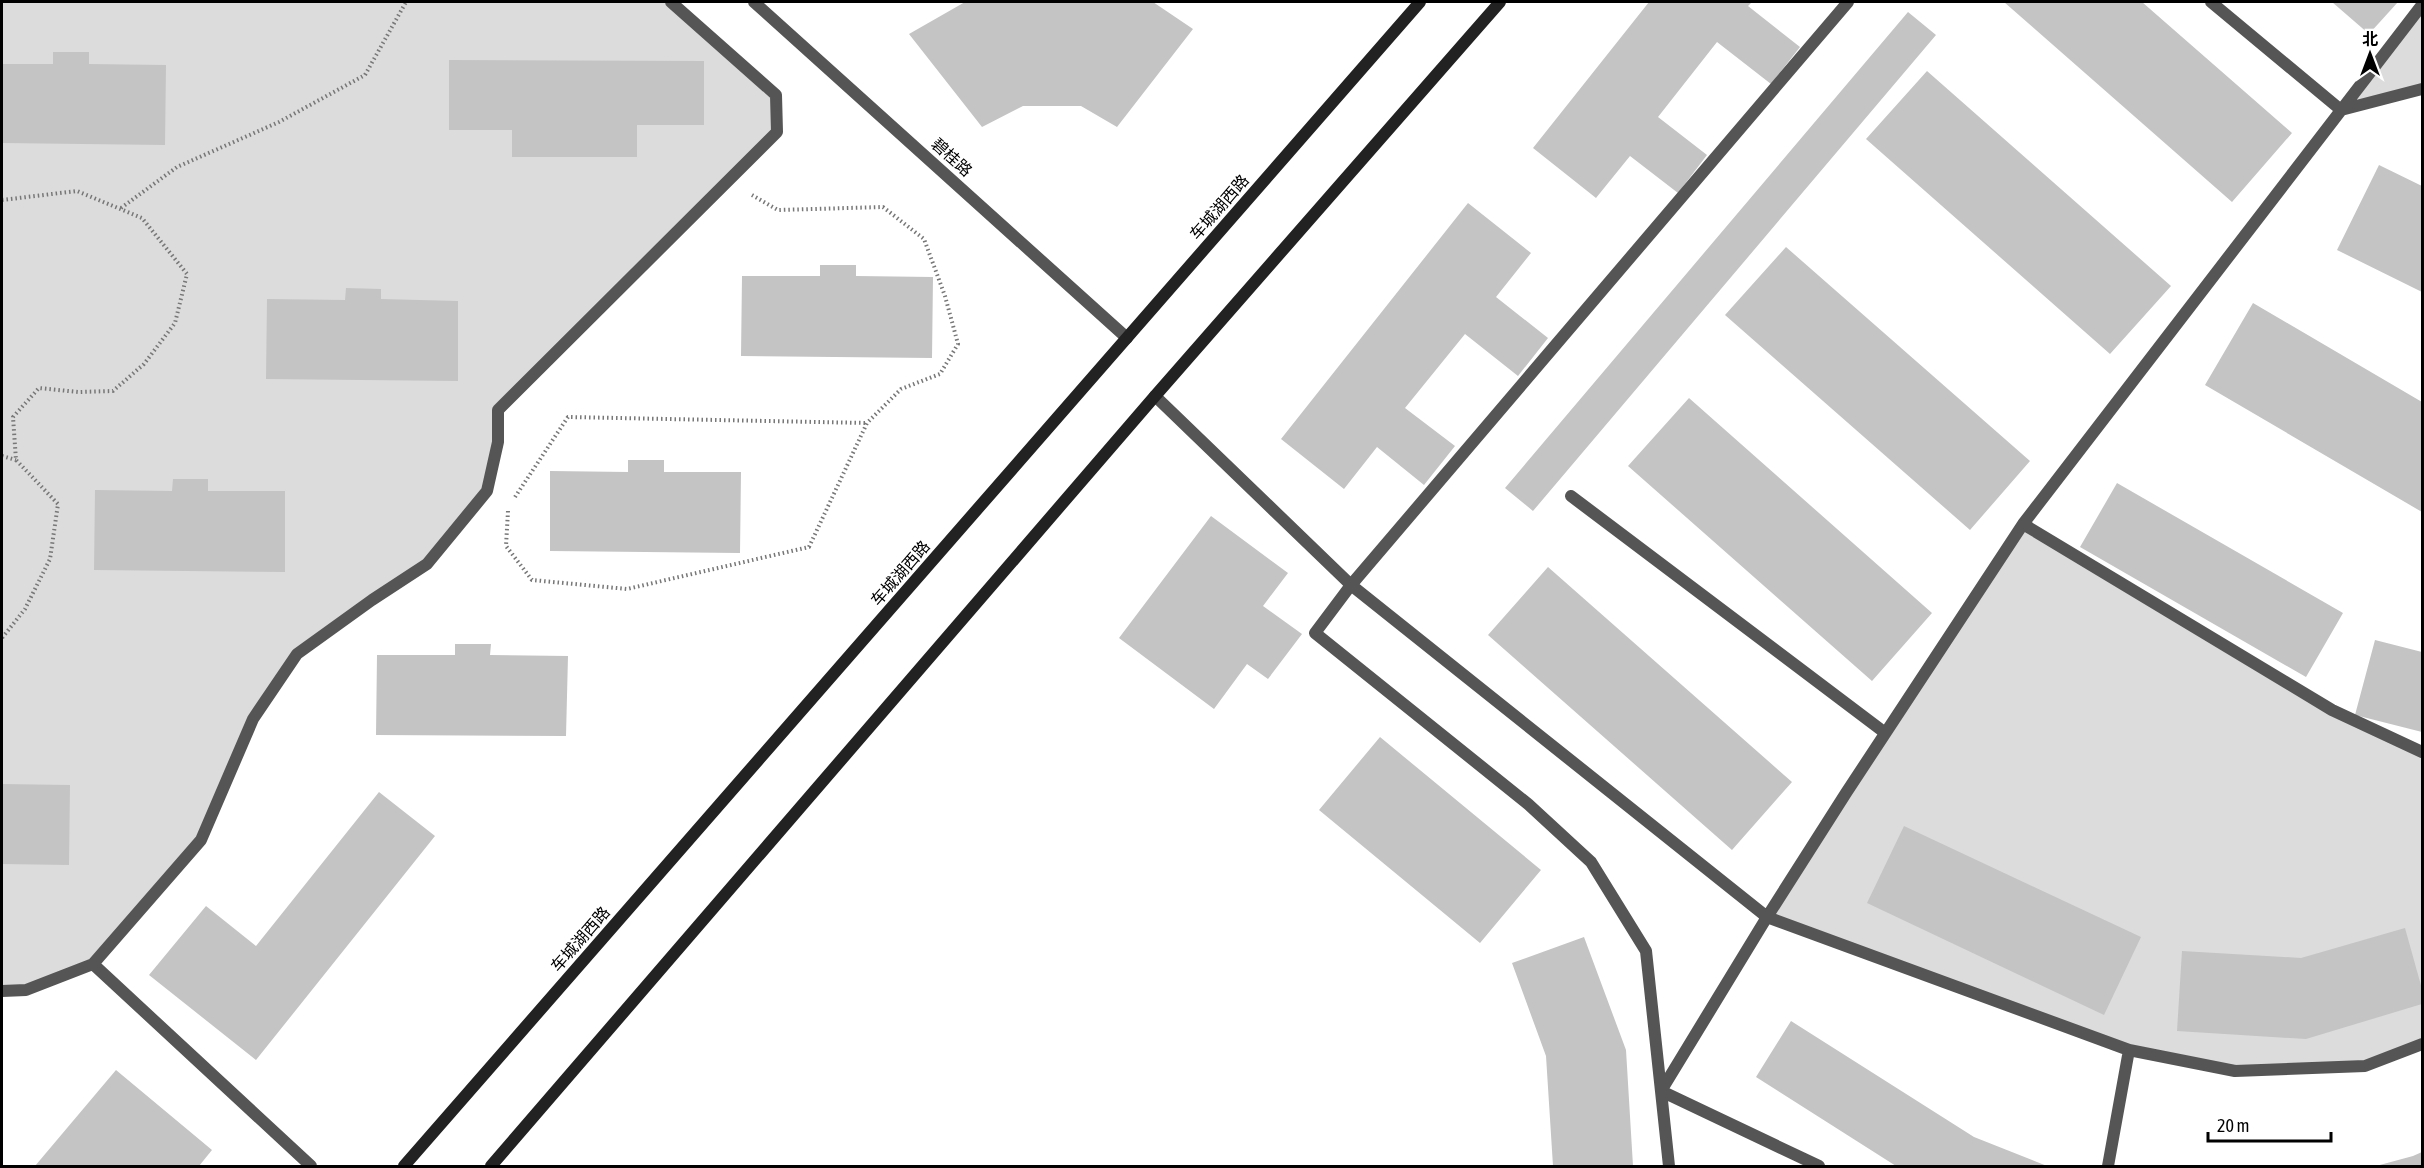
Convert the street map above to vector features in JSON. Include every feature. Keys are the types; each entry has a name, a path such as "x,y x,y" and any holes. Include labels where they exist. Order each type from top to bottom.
{"street":[{"path":"2,991 27,990 93,964 201,840 253,719 297,654 427,564 487,491 498,442 498,410 777,132 776,95 671,2"},
{"name":"碧桂路","path":"754,2 1127,338"},
{"name":"车城湖西路","path":"404,1167 1420,2"},
{"path":"491,1167 1155,396 1500,2"},
{"path":"1668,1167 1646,951 1591,862 1527,804 1315,633 1351,585 1848,2"},
{"path":"2211,2 2342,110"},
{"path":"1661,1091 1884,732 2023,524 2422,5"},
{"path":"2342,110 2422,89"},
{"path":"1155,396 1351,585 1767,917 2129,1050 2235,1071 2365,1066 2422,1044"},
{"path":"1571,495 1884,732"},
{"path":"2023,524 2332,710 2422,752"},
{"path":"93,964 311,1167"},
{"path":"2108,1167 2129,1050"},
{"path":"1661,1091 1819,1167"}],"path":[{"path":"120,209 177,167 279,122 365,75 406,2"},
{"path":"508,508 506,546 532,580 627,590 809,547 867,423 901,389 939,374 958,344 945,296 924,239 883,207 778,210 728,182"},
{"path":"2,200 77,191 142,218 187,274 175,323 144,364 113,391 78,392 39,388 13,417 16,460"},
{"path":"514,499 568,417 867,423"},
{"path":"2,456 16,460 58,504 50,560 25,609 2,638"}],"shaded area":[{"path":"2,2 666,2 776,95 777,132 498,410 487,491 427,564 297,654 253,719 201,840 93,964 26,990 2,991"},
{"path":"2422,5 2422,89 2341,110"},
{"path":"2023,524 2332,710 2422,752 2422,1044 2365,1066 2235,1071 2129,1050 1767,917"}],"building":[{"path":"965,2 1153,2 1193,29 1117,127 1081,106 1023,106 982,127 909,34"},
{"path":"1649,2 1752,2 1748,6 1800,47 1771,84 1717,42 1658,117 1707,155 1678,193 1630,156 1596,198 1533,148"},
{"path":"2004,2 2142,2 2292,133 2232,202"},
{"path":"2332,2 2398,2 2369,34"},
{"path":"1908,12 1936,35 1533,511 1505,488"},
{"path":"53,52 89,52 89,64 166,65 165,145 2,143 2,64 53,64"},
{"path":"449,60 704,61 704,125 637,125 637,157 512,157 512,130 449,130"},
{"path":"1927,71 2171,286 2110,354 1866,139"},
{"path":"2379,165 2422,186 2422,292 2337,250"},
{"path":"1468,203 1531,253 1496,297 1548,338 1518,376 1465,334 1405,408 1455,446 1424,485 1377,447 1344,489 1281,439"},
{"path":"1786,247 2030,461 1970,530 1725,315"},
{"path":"820,265 856,265 856,276 933,277 932,358 741,356 742,276 820,276"},
{"path":"346,288 381,289 381,299 458,301 458,381 266,379 267,299 345,300"},
{"path":"2253,303 2422,402 2422,512 2205,385"},
{"path":"1689,398 1932,613 1872,681 1628,466"},
{"path":"628,460 664,460 664,472 741,472 740,553 550,551 550,471 628,472"},
{"path":"173,479 208,479 208,491 285,491 285,572 94,570 95,490 172,491"},
{"path":"2117,483 2343,613 2306,677 2080,547"},
{"path":"1211,516 1288,573 1263,606 1302,634 1268,679 1247,664 1214,709 1119,638"},
{"path":"1548,567 1792,782 1732,850 1488,635"},
{"path":"2375,640 2422,652 2422,732 2355,715"},
{"path":"455,644 491,644 490,655 568,656 566,736 376,735 377,655 455,655"},
{"path":"1380,737 1541,870 1480,943 1319,810"},
{"path":"2,784 70,785 69,865 2,864"},
{"path":"379,792 435,836 256,1060 149,975 206,906 256,946"},
{"path":"1904,826 2141,937 2104,1015 1867,903"},
{"path":"2405,928 2422,989 2422,1004 2306,1039 2177,1031 2182,951 2301,958"},
{"path":"1584,937 1626,1050 1633,1166 1553,1166 1546,1056 1512,963"},
{"path":"1791,1021 1974,1137 2047,1166 1896,1166 1756,1077"},
{"path":"116,1070 212,1150 199,1166 35,1166"},
{"path":"2422,1152 2422,1166 2376,1166 2413,1156"}]}
